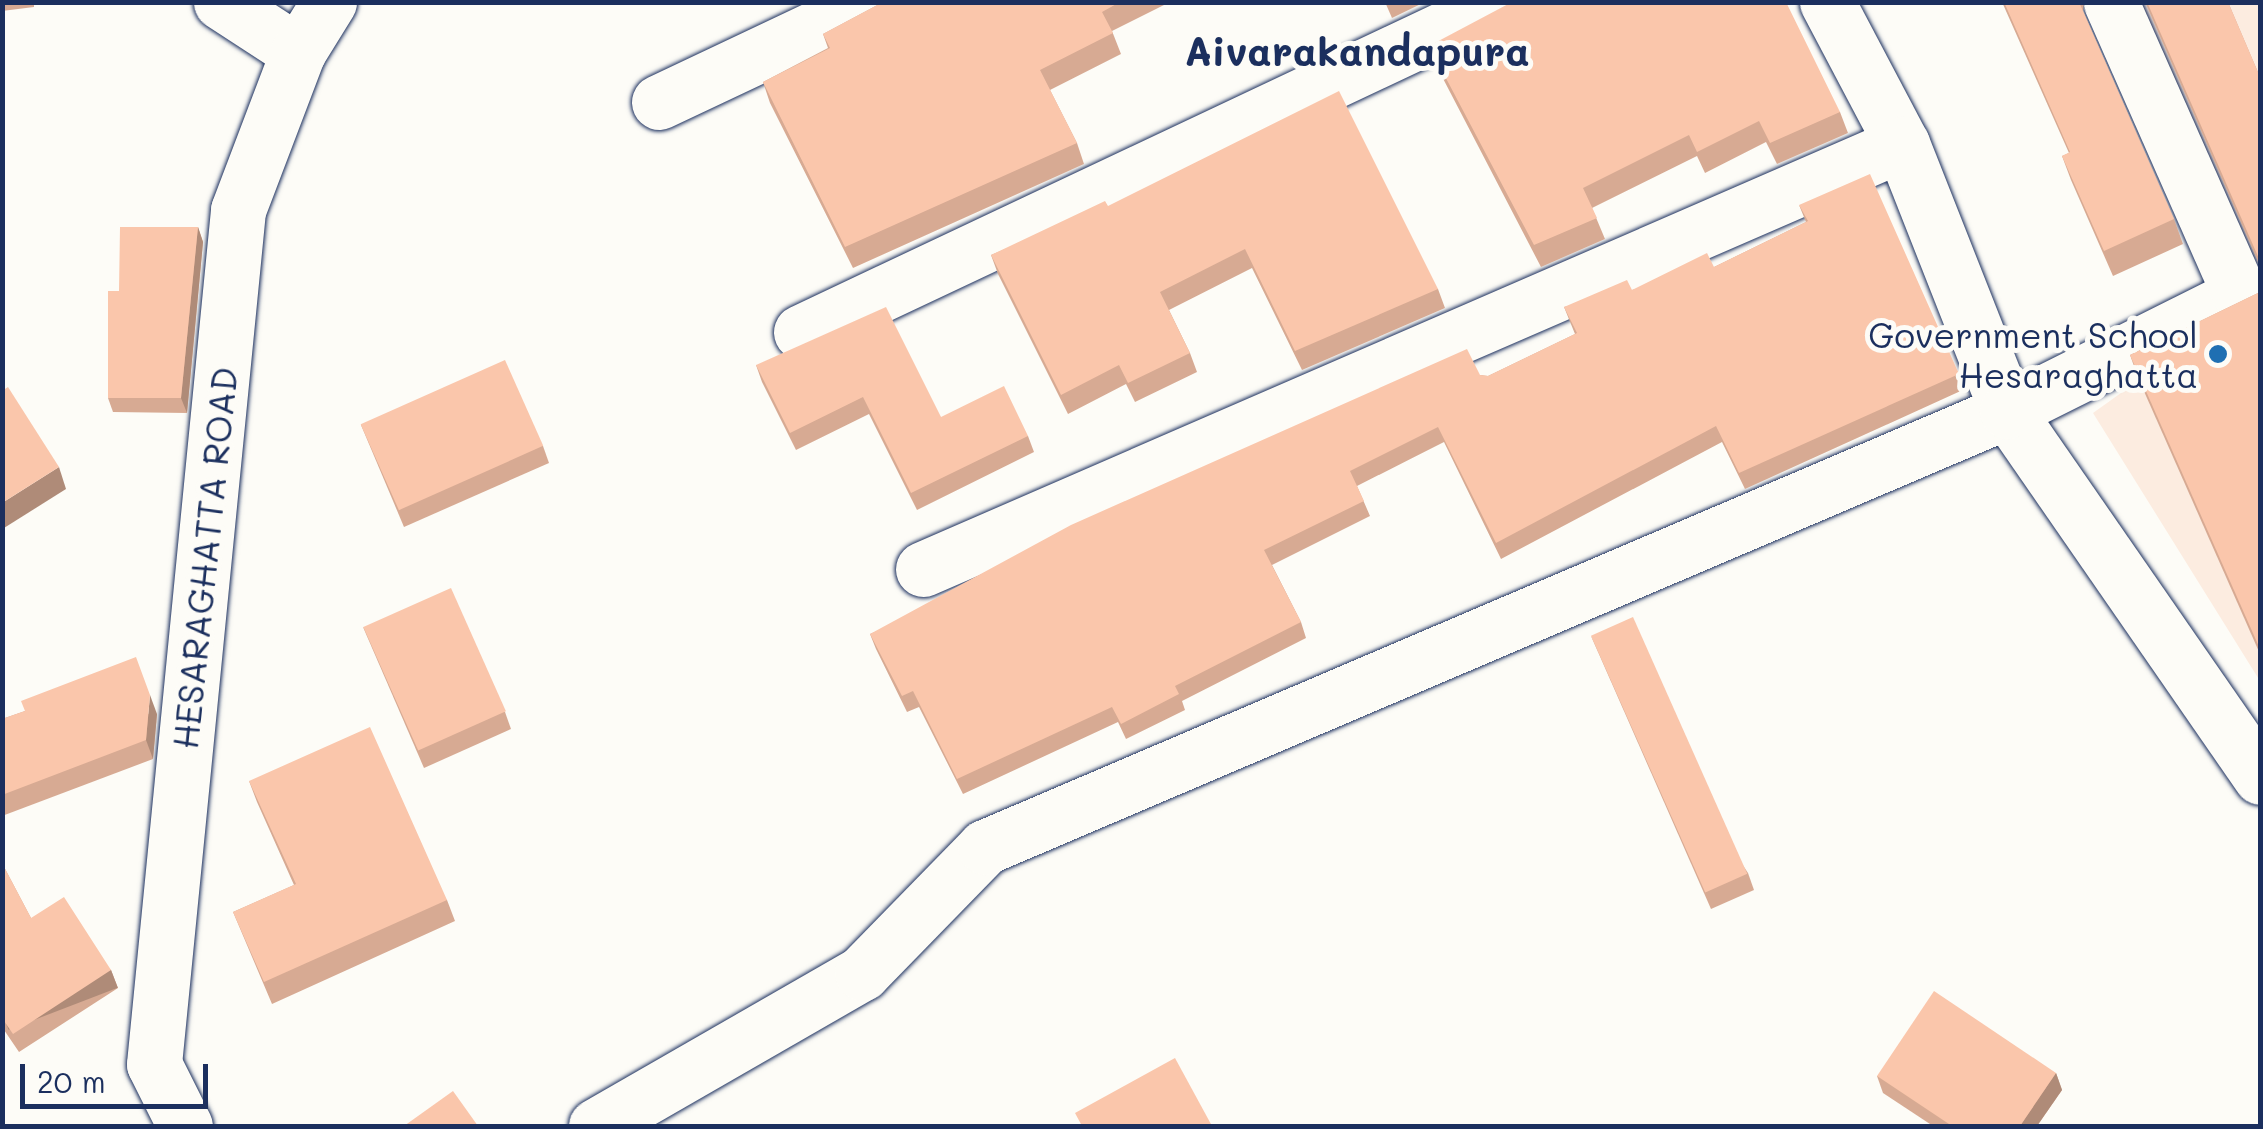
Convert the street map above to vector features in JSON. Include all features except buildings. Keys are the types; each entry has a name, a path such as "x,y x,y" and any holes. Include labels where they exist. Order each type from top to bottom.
{"street":[{"path":"221,2 292,27"},
{"name":"HESARAGHATTA ROAD","path":"185,1126 154,1064 238,210 292,27 329,2"},
{"path":"658,102 871,2"},
{"path":"801,332 1501,2"},
{"path":"1826,2 1902,144 2007,411 2260,777"},
{"path":"596,1126 862,973 985,847 2007,411 2240,295 2111,2"},
{"path":"922,570 1902,144"}],"shaded area":[{"name":"Government School Hesaraghatta","path":"2126,3 2260,3 2260,681 2093,413 2258,295"}],"place":[{"name":"Government School Hesaraghatta","path":"2218,354"}],"district":[{"name":"Aivarakandapura","path":"1357,50"}]}
